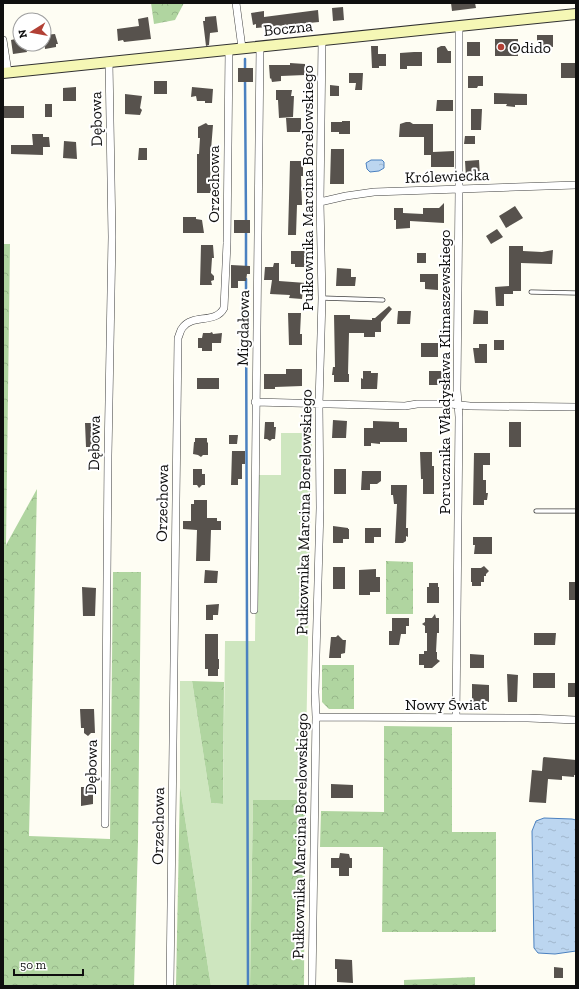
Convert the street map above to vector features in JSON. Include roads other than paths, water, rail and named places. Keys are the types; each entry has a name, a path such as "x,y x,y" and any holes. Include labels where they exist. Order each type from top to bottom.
{"street":[{"path":"236,3 242,48"},
{"name":"Boczna","path":"6,72 576,14"},
{"name":"Porucznika Władysława Klimaszewskiego","path":"456,718 459,27"},
{"path":"3,40 6,72"},
{"name":"Pułkownika Marcina Borelowskiego","path":"312,984 316,717 315,692 320,508 319,404 322,298 320,202 322,40"},
{"name":"Migdałowa","path":"254,610 255,402 258,293 260,46"},
{"name":"Orzechowa","path":"170,986 178,338 184,326 190,322 215,317 223,311 224,308 227,243 229,49"},
{"name":"Dębowa","path":"104,824 112,237 109,62"},
{"name":"Królewiecka","path":"320,202 374,192 576,186"},
{"path":"255,402 406,406 424,404 458,404 470,406 576,408"},
{"name":"Nowy Świat","path":"316,717 540,718 576,720"}],"lane":[{"path":"531,292 576,293"},
{"path":"322,298 383,300"},
{"path":"536,511 576,511"}],"water":[{"path":"371,160 382,160 384,162 384,168 379,171 370,172 367,169 366,163"},
{"path":"544,818 576,820 576,951 555,954 538,953 534,948 532,831 536,821"}],"waterway":[{"path":"245,59 245,70"},
{"path":"245,79 246,222"},
{"path":"246,231 246,268"},
{"path":"246,279 248,986"}],"place":[{"name":"Odido","path":"501,47"}]}
